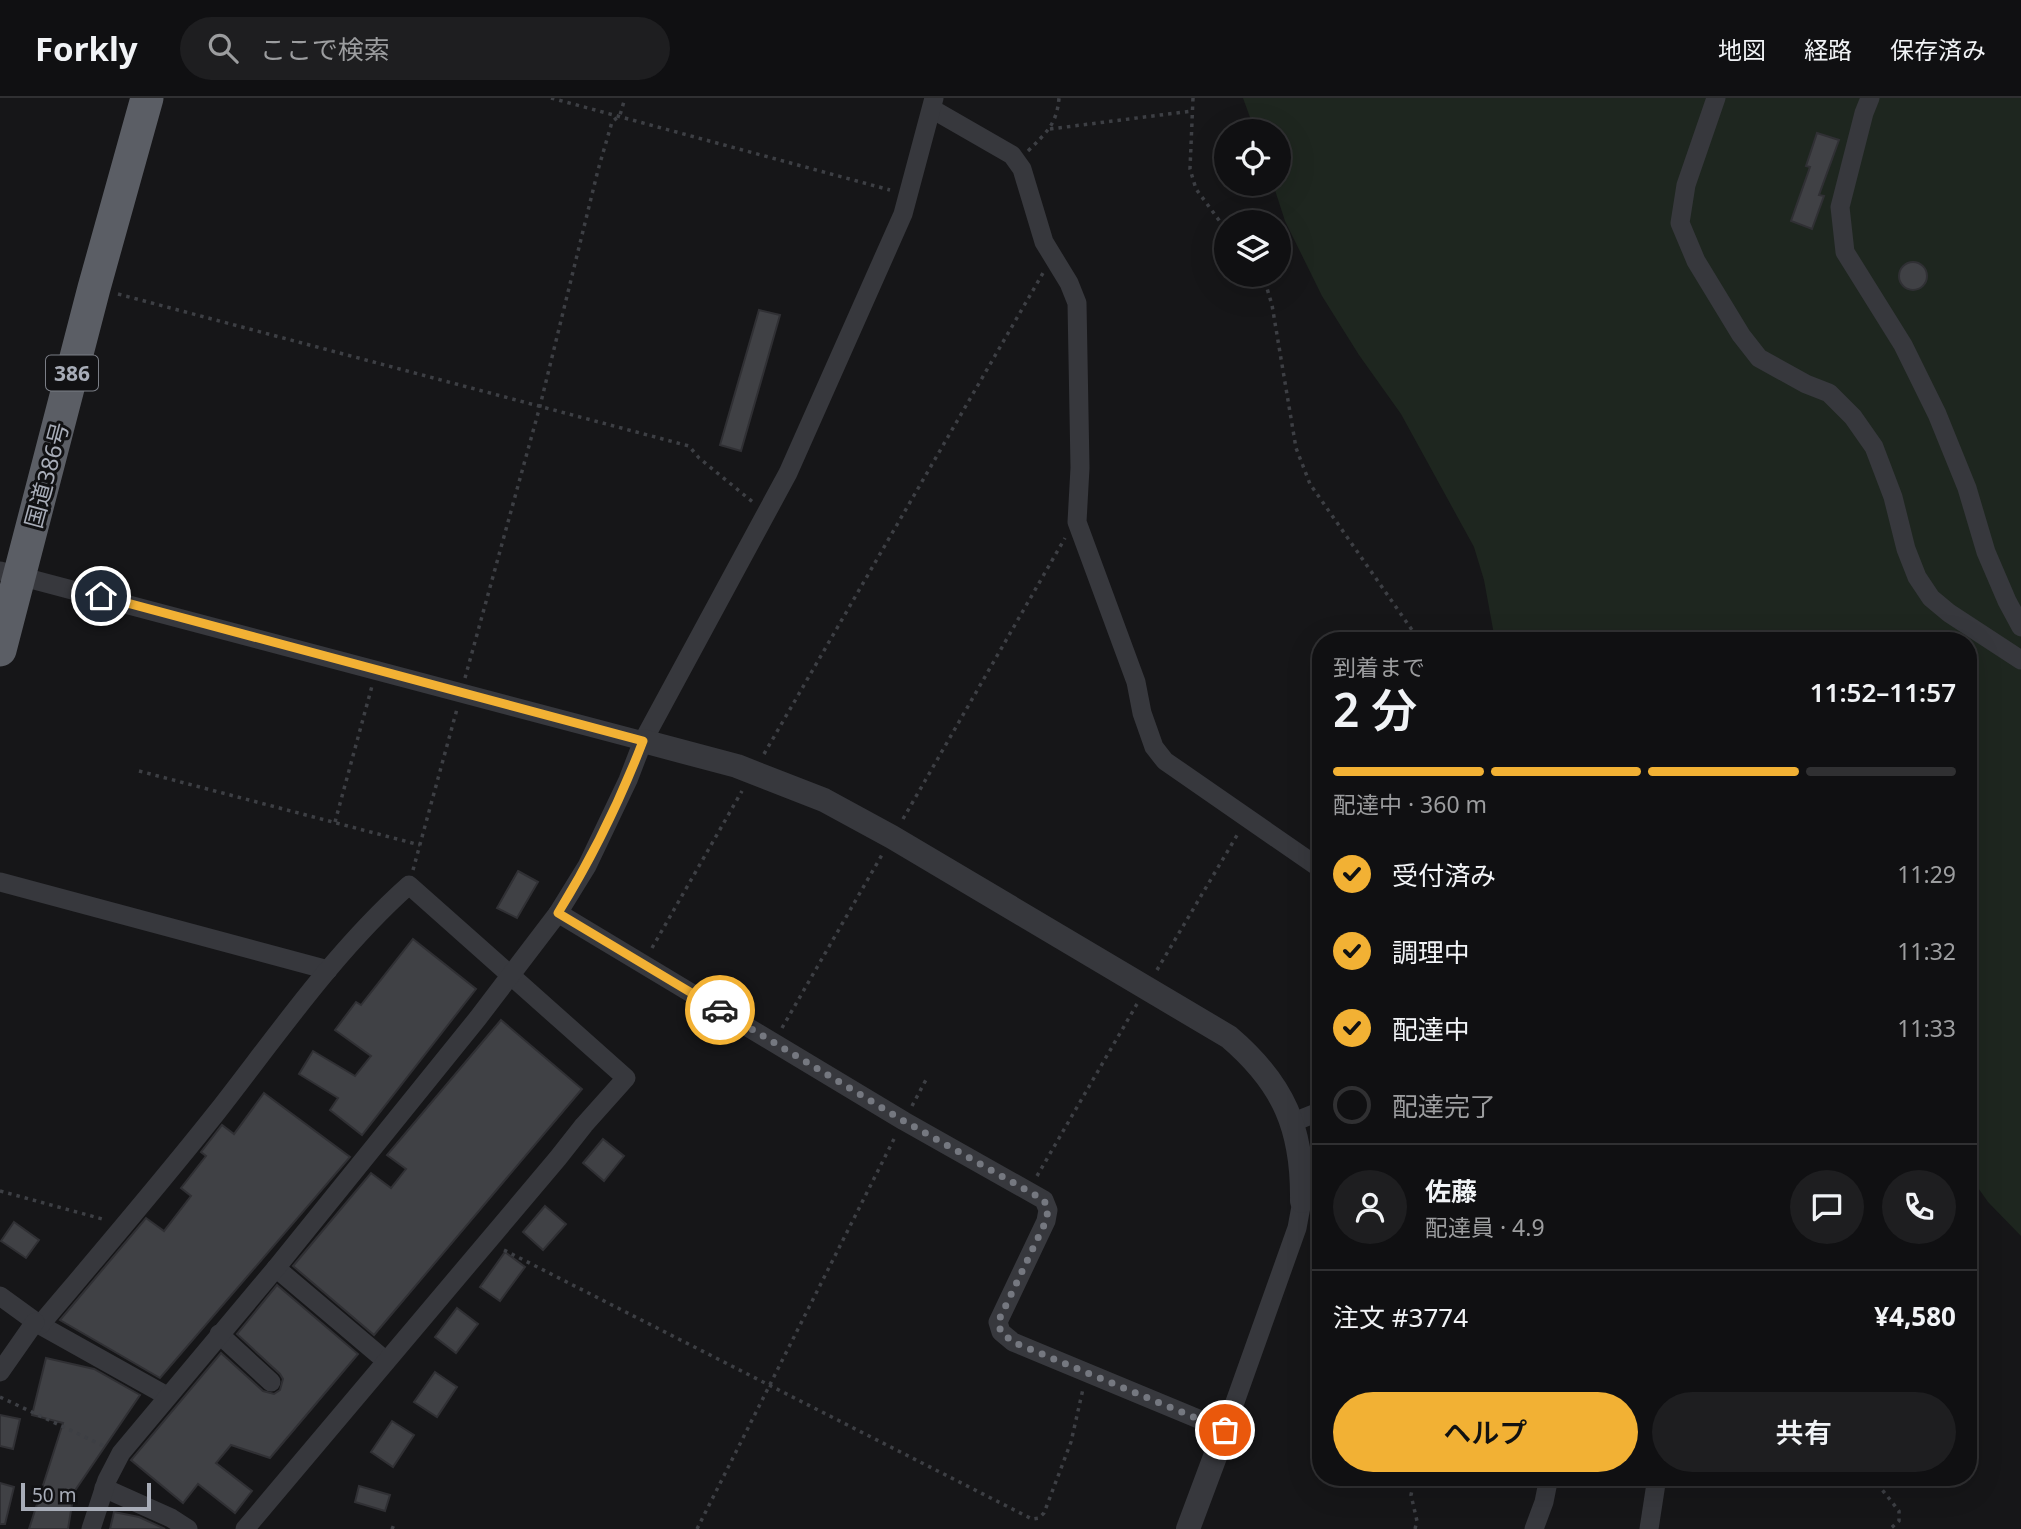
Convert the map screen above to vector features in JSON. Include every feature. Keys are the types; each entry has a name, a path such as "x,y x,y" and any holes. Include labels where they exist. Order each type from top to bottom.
{"highway":[{"name":"国道386号","path":"0,650 10,573 147,98"}],"street":[{"path":"1716,98 1686,185 1680,223 1696,261 1741,335 1759,358 1806,384 1829,393 1853,417 1874,447 1893,497 1906,549 1917,577 1931,598 1949,613 2021,660"},
{"path":"1870,98 1840,207 1845,252 1903,345 1937,414 1967,488 1986,552 2021,627"},
{"path":"91,1529 104,1488 121,1453 276,1268 478,1018 558,913 587,866 628,780 643,741 788,474 903,214 933,103 1012,155 1021,169 1044,242 1069,283 1077,303 1080,468 1077,522 1136,682 1142,713 1154,747 1166,761 1312,863"},
{"path":"10,573 668,746 753,772 824,800 892,836 1229,1037 1254,1058 1271,1080 1287,1109 1302,1167 1302,1201 1297,1228 1188,1529"},
{"path":"0,882 328,970"},
{"path":"0,1372 38,1323 178,1161 358,934 409,885 626,1078 245,1529"},
{"path":"558,913 904,1121 1044,1200 1048,1210 1046,1221 998,1322 1001,1332 1013,1342 1225,1430"},
{"path":"1292,1123 1312,1115"},
{"path":"276,1268 386,1361"},
{"path":"0,1296 38,1323 167,1396"},
{"path":"219,1334 271,1382"},
{"path":"1534,1529 1547,1486"},
{"path":"1649,1529 1656,1486"},
{"path":"104,1488 188,1529"}],"path":[{"path":"551,98 870,186 909,194"},
{"path":"409,885 540,406 598,170 612,122 620,116 625,98"},
{"path":"1017,163 1049,129 1058,114 1059,98"},
{"path":"1193,98 1190,169 1196,189 1214,213"},
{"path":"1049,129 1192,111"},
{"path":"643,965 1053,257"},
{"path":"1267,287 1296,448 1310,484 1413,632"},
{"path":"94,288 689,446 699,458 768,512"},
{"path":"774,1042 1060,545 1077,522"},
{"path":"335,822 376,670"},
{"path":"139,771 420,845"},
{"path":"697,1529 928,1076"},
{"path":"0,1191 125,1225"},
{"path":"488,1242 1032,1519 1040,1518 1044,1513 1071,1442 1088,1373"},
{"path":"0,1397 121,1453"},
{"path":"1413,1486 1411,1495 1417,1521 1415,1529"},
{"path":"1879,1486 1899,1511 1899,1521 1890,1529"}],"shaded area":[{"path":"1243,98 2021,98 2021,1236 1988,1202 1977,1186 1977,632 1494,632 1484,580 1474,547 1401,414 1322,296 1291,233 1291,210 1281,210 1277,196 1291,196 1291,119 1251,119"}],"building":[{"path":"1817,133 1839,140 1819,195 1824,196 1812,229 1791,221 1810,167 1806,166"},
{"path":"1913,262 1923,266 1927,276 1923,286 1913,290 1903,286 1899,276 1903,266"},
{"path":"759,310 780,315 741,451 720,445"},
{"path":"518,871 538,882 517,918 497,908"},
{"path":"413,939 476,989 362,1135 330,1110 338,1098 299,1074 313,1051 355,1076 371,1056 335,1030 356,1002 361,1005"},
{"path":"501,1020 582,1089 374,1335 293,1266 371,1173 391,1188 406,1169 387,1155"},
{"path":"264,1093 350,1157 160,1378 60,1320 146,1218 164,1231 191,1196 181,1188 206,1156 201,1152 222,1125 234,1134"},
{"path":"603,1139 624,1156 604,1181 583,1163"},
{"path":"545,1206 566,1224 543,1250 523,1232"},
{"path":"14,1222 39,1240 26,1258 1,1241"},
{"path":"505,1252 525,1267 500,1301 480,1287"},
{"path":"277,1285 358,1354 270,1458 231,1445 216,1463 252,1491 235,1513 198,1484 183,1503 131,1460 221,1353 263,1391 274,1394 280,1390 283,1379 280,1374 237,1334"},
{"path":"457,1308 478,1324 456,1353 435,1337"},
{"path":"46,1358 94,1369 140,1395 74,1492 68,1529 29,1529 63,1423 32,1415"},
{"path":"435,1372 457,1387 437,1417 414,1402"},
{"path":"0,1415 20,1419 13,1449 0,1446"},
{"path":"392,1421 414,1435 393,1467 371,1452"},
{"path":"0,1483 14,1487 5,1524 0,1524"},
{"path":"359,1486 390,1495 385,1511 355,1502"},
{"path":"114,1512 139,1517 165,1529 110,1529"}],"way so far":[{"path":"720,1010 904,1121 1044,1200 1048,1210 1046,1221 998,1322 1001,1332 1013,1342 1225,1430"}],"route":[{"path":"101,596 643,741 628,780 587,866 558,913 720,1010"}]}
